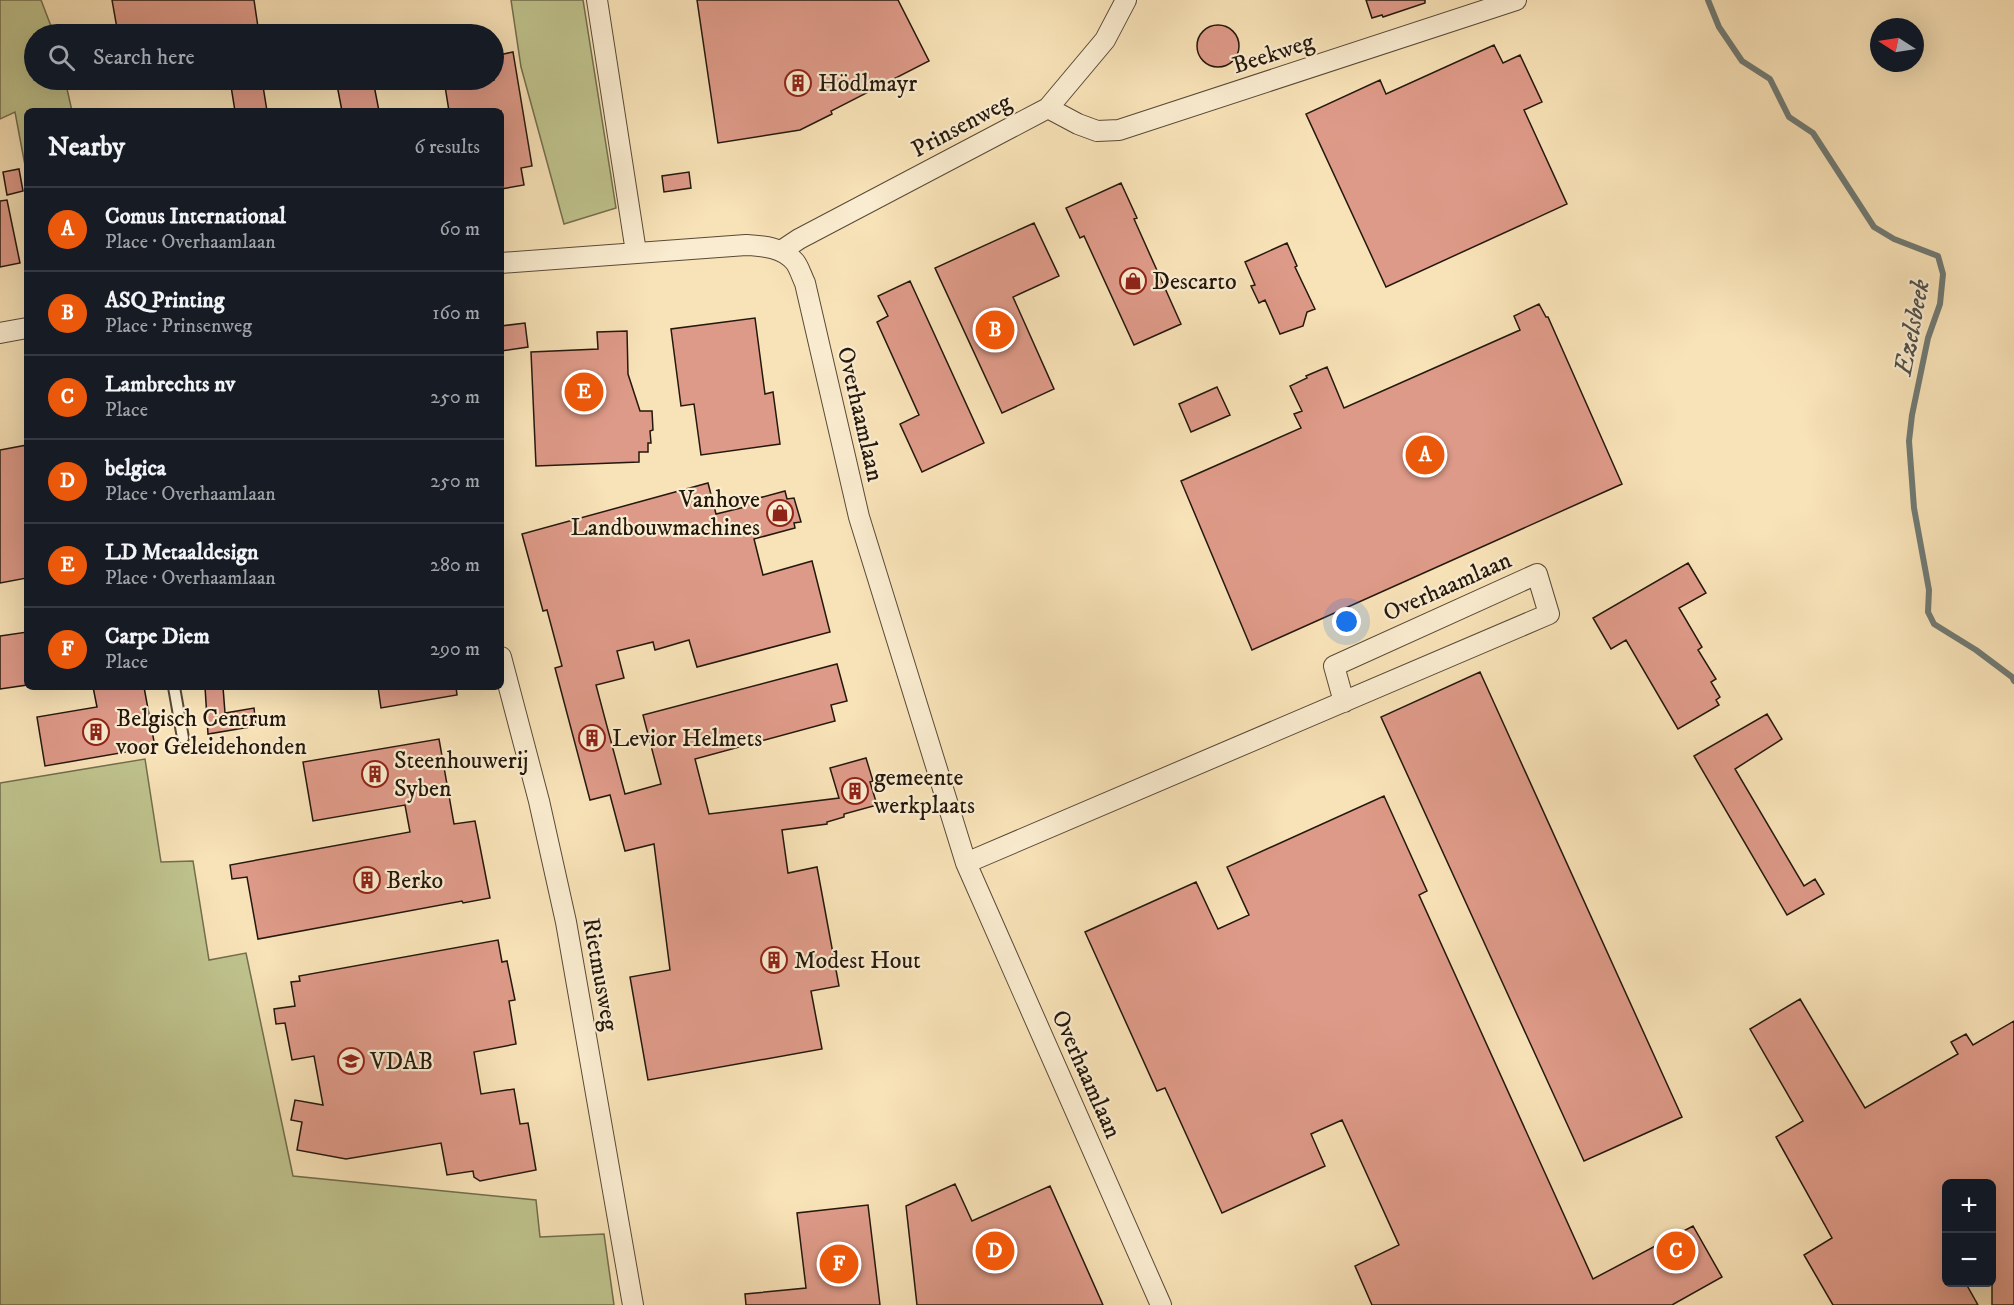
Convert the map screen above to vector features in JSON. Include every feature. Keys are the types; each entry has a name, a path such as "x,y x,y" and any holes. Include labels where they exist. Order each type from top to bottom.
{"street":[{"path":"597,0 636,252"},
{"name":"Prinsenweg","path":"781,251 820,228 1048,108 1105,40 1126,0"},
{"name":"Beekweg","path":"1048,108 1097,131 1119,130 1516,0"},
{"path":"504,263 746,245 765,246 781,251"},
{"name":"Overhaamlaan","path":"781,251 795,262 805,284 858,517 966,863 1161,1305"},
{"path":"0,333 24,329"},
{"name":"Overhaamlaan","path":"966,863 1344,702 1549,614 1537,574 1334,666 1344,702"},
{"name":"Rietmusweg","path":"504,668 539,801 566,922 633,1305"}],"lane":[{"path":"175,690 183,738"}],"green space":[{"path":"0,0 41,0 50,24 24,24 24,90 67,90 71,108 24,108 24,160 15,112 0,119"},
{"path":"511,0 583,0 616,208 564,224 521,67"},
{"path":"145,759 161,862 193,861 209,960 246,953 293,1176 536,1200 540,1237 604,1234 614,1305 0,1305 0,783"}],"building":[{"path":"112,0 254,0 258,24 116,24"},
{"name":"Hödlmayr","path":"697,0 898,0 929,61 831,111 832,114 800,130 718,143"},
{"path":"1366,0 1425,0 1425,3 1383,17 1382,15 1372,18"},
{"path":"1218,25 1226,26 1233,31 1238,38 1238,54 1233,61 1226,66 1218,67 1210,66 1203,61 1198,54 1197,46 1198,38 1203,31 1210,26"},
{"path":"1494,45 1503,63 1520,55 1542,102 1524,110 1567,204 1386,287 1306,114 1380,80 1386,94"},
{"path":"513,52 532,166 521,168 524,185 504,188 504,108 449,108 446,90 504,90 504,54"},
{"path":"232,90 264,90 267,108 235,108"},
{"path":"338,90 375,90 378,108 341,108"},
{"path":"19,169 23,191 7,195 3,172"},
{"path":"689,172 691,188 664,192 662,176"},
{"name":"Descarto","path":"1121,183 1137,218 1134,219 1181,324 1134,345 1084,236 1080,238 1066,208"},
{"path":"7,200 20,263 0,267 0,201"},
{"path":"1034,223 1059,276 1013,297 1054,389 1002,413 935,268"},
{"path":"1287,243 1297,266 1295,267 1315,309 1307,312 1303,326 1280,334 1265,300 1259,303 1251,286 1255,285 1245,262"},
{"path":"910,281 984,443 922,472 900,424 919,415 877,322 888,316 878,296"},
{"path":"1539,304 1548,317 1622,484 1252,650 1181,481 1301,428 1294,414 1302,411 1290,386 1307,378 1306,376 1327,367 1344,408 1520,330 1514,316"},
{"path":"755,318 765,394 773,392 780,444 701,455 694,404 681,406 671,329"},
{"path":"525,323 528,347 504,351 504,326"},
{"path":"627,331 628,374 640,411 652,411 653,430 650,431 651,443 648,443 648,452 639,452 639,462 536,466 531,352 598,349 597,332"},
{"path":"1217,387 1230,415 1191,432 1179,404"},
{"path":"24,446 24,579 0,583 0,450"},
{"path":"708,483 716,514 745,507 744,502 785,491 787,499 794,498 801,522 794,523 795,528 754,539 763,575 812,561 830,632 697,667 689,640 655,650 653,642 617,651 624,678 596,685 625,794 661,784 643,715 837,664 847,701 831,705 835,721 695,759 709,814 839,798 830,768 866,758 877,805 844,814 844,817 827,822 827,824 782,830 788,873 817,867 839,986 811,991 822,1049 648,1080 630,977 670,970 654,844 625,851 610,795 590,800 555,668 562,666 547,610 543,611 522,534"},
{"path":"1688,563 1706,593 1679,608 1702,647 1698,650 1716,679 1711,682 1720,697 1716,700 1719,705 1678,729 1626,640 1611,649 1593,618"},
{"path":"24,632 24,685 0,689 0,636"},
{"path":"1480,672 1682,1117 1584,1161 1381,717"},
{"name":"Belgisch Centrum voor Geleidehonden","path":"94,690 145,690 155,747 45,766 37,717 97,707"},
{"path":"205,690 223,690 225,713 254,708 256,726 208,734"},
{"path":"378,690 456,690 457,695 381,708"},
{"path":"1767,714 1782,739 1735,769 1804,886 1815,879 1824,894 1787,915 1694,756"},
{"name":"Berko","path":"439,739 454,824 475,821 490,898 463,903 462,901 258,939 247,877 232,879 230,865 410,832 405,805 313,821 303,762"},
{"path":"1384,796 1427,891 1419,895 1593,1279 1693,1226 1722,1277 1672,1305 1372,1305 1355,1266 1399,1245 1342,1120 1311,1134 1325,1166 1222,1213 1165,1088 1157,1091 1085,932 1196,882 1218,929 1249,915 1227,867"},
{"name":"VDAB","path":"498,940 502,962 507,961 515,1000 509,1001 516,1044 474,1052 481,1094 514,1089 520,1124 528,1123 536,1170 480,1181 474,1177 473,1171 447,1175 441,1143 346,1159 297,1150 302,1122 291,1120 295,1100 323,1105 314,1056 292,1060 285,1023 276,1024 274,1009 295,1006 291,982 300,981 299,976"},
{"path":"1800,999 1865,1108 1958,1054 1951,1042 1966,1034 1973,1045 2014,1021 2014,1305 1992,1305 1992,1287 1996,1287 1996,1179 1942,1179 1942,1287 1968,1287 1978,1305 1833,1305 1804,1255 1832,1238 1776,1137 1803,1121 1750,1029"},
{"path":"955,1184 972,1221 1050,1186 1103,1305 917,1305 906,1206"},
{"path":"868,1205 880,1305 746,1305 745,1294 806,1288 797,1213"}],"waterway":[{"name":"Ezelsbeek","path":"1708,0 1719,27 1742,61 1770,79 1789,117 1813,133 1874,227 1894,239 1938,256 1943,274 1940,304 1928,338 1909,441 1914,508 1929,590 1928,612 1934,624 1976,650 2012,677 2014,681"}],"place":[{"name":"Hödlmayr","path":"798,83"},
{"name":"Descarto","path":"1133,281"},
{"name":"ASQ Printing","path":"995,330"},
{"name":"LD Metaaldesign","path":"584,392"},
{"name":"Comus International","path":"1425,455"},
{"name":"Vanhove Landbouwmachines","path":"780,513"},
{"name":"Belgisch Centrum voor Geleidehonden","path":"96,732"},
{"name":"Levior Helmets","path":"592,738"},
{"name":"Steenhouwerij Syben","path":"375,774"},
{"name":"gemeente werkplaats","path":"855,791"},
{"name":"Berko","path":"367,880"},
{"name":"Modest Hout","path":"774,960"},
{"name":"VDAB","path":"351,1061"},
{"name":"belgica","path":"995,1251"},
{"name":"Lambrechts nv","path":"1676,1251"},
{"name":"Carpe Diem","path":"839,1264"}]}
